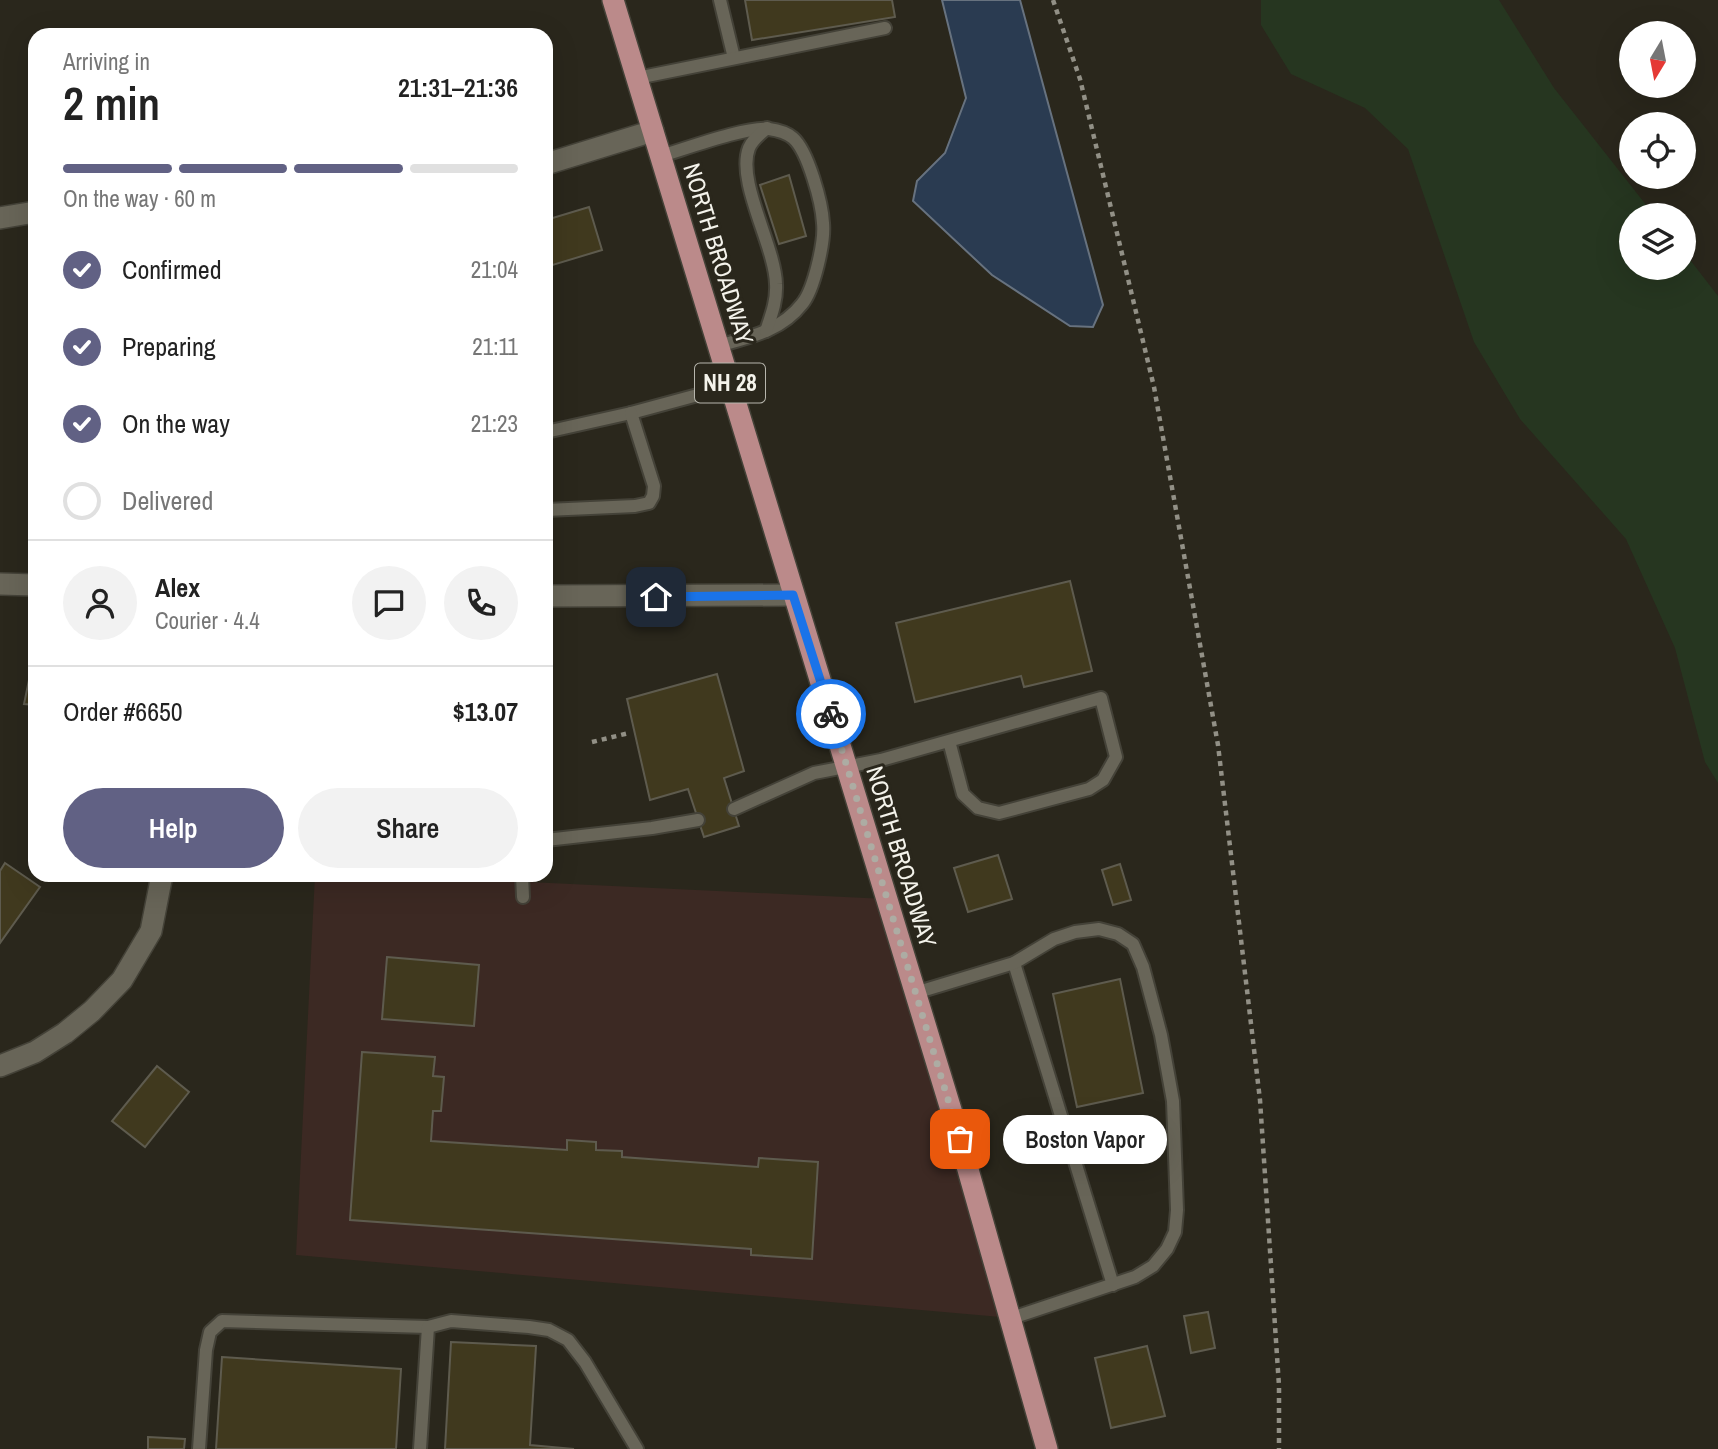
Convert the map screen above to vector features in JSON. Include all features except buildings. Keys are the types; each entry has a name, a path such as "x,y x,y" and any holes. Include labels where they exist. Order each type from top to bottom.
{"main road":[{"name":"NORTH BROADWAY","path":"613,0 915,993 1012,1318 1047,1449"}],"street":[{"path":"553,162 653,131"},
{"path":"0,218 28,213"},
{"path":"0,584 28,585"},
{"path":"553,596 793,595"},
{"path":"0,1066 35,1052 65,1033 92,1012 122,981 151,931 161,882"}],"lane":[{"path":"720,0 734,58"},
{"path":"637,78 885,28"},
{"path":"766,331 775,306 776,285 774,267 747,175 747,158 756,138 767,128"},
{"path":"661,156 767,128 784,132 794,139 803,151 823,222 813,282 804,302 783,323 718,346"},
{"path":"553,430 730,386"},
{"path":"553,510 649,503 654,486 631,413"},
{"path":"734,809 814,774 881,760 1101,698 1116,757 1103,780 1089,789 999,813 978,808 963,794 950,741"},
{"path":"553,839 606,835 698,820"},
{"path":"522,882 523,897"},
{"path":"915,993 1014,964 1054,939 1075,932 1098,929 1118,934 1133,944 1143,967 1161,1035 1173,1101 1175,1232 1153,1266 1135,1277 1012,1318"},
{"path":"1014,964 1113,1285"},
{"path":"199,1449 206,1350 210,1332 222,1321 428,1327 451,1321 549,1330 568,1340 585,1362 637,1449"},
{"path":"420,1449 428,1327"}],"path":[{"path":"1054,0 1080,79 1154,387 1219,746 1260,1100 1279,1386 1279,1449"},
{"path":"592,742 629,733"}],"shaded area":[{"path":"315,882 529,882 886,899 1012,1318 296,1255"}],"green space":[{"path":"1261,0 1499,0 1554,88 1619,171 1619,189 1634,189 1645,203 1619,203 1619,280 1696,280 1696,268 1718,296 1718,783 1705,762 1675,648 1626,539 1520,419 1474,342 1408,149 1365,108 1291,74 1261,25"}],"water":[{"path":"942,0 1020,0 1103,305 1093,327 1070,326 992,275 913,201 917,181 945,153 966,98"}],"way so far":[{"path":"831,714 960,1139"}],"place":[{"name":"Boston Vapor","path":"960,1139"}],"route":[{"path":"656,597 793,595 831,714"}]}
